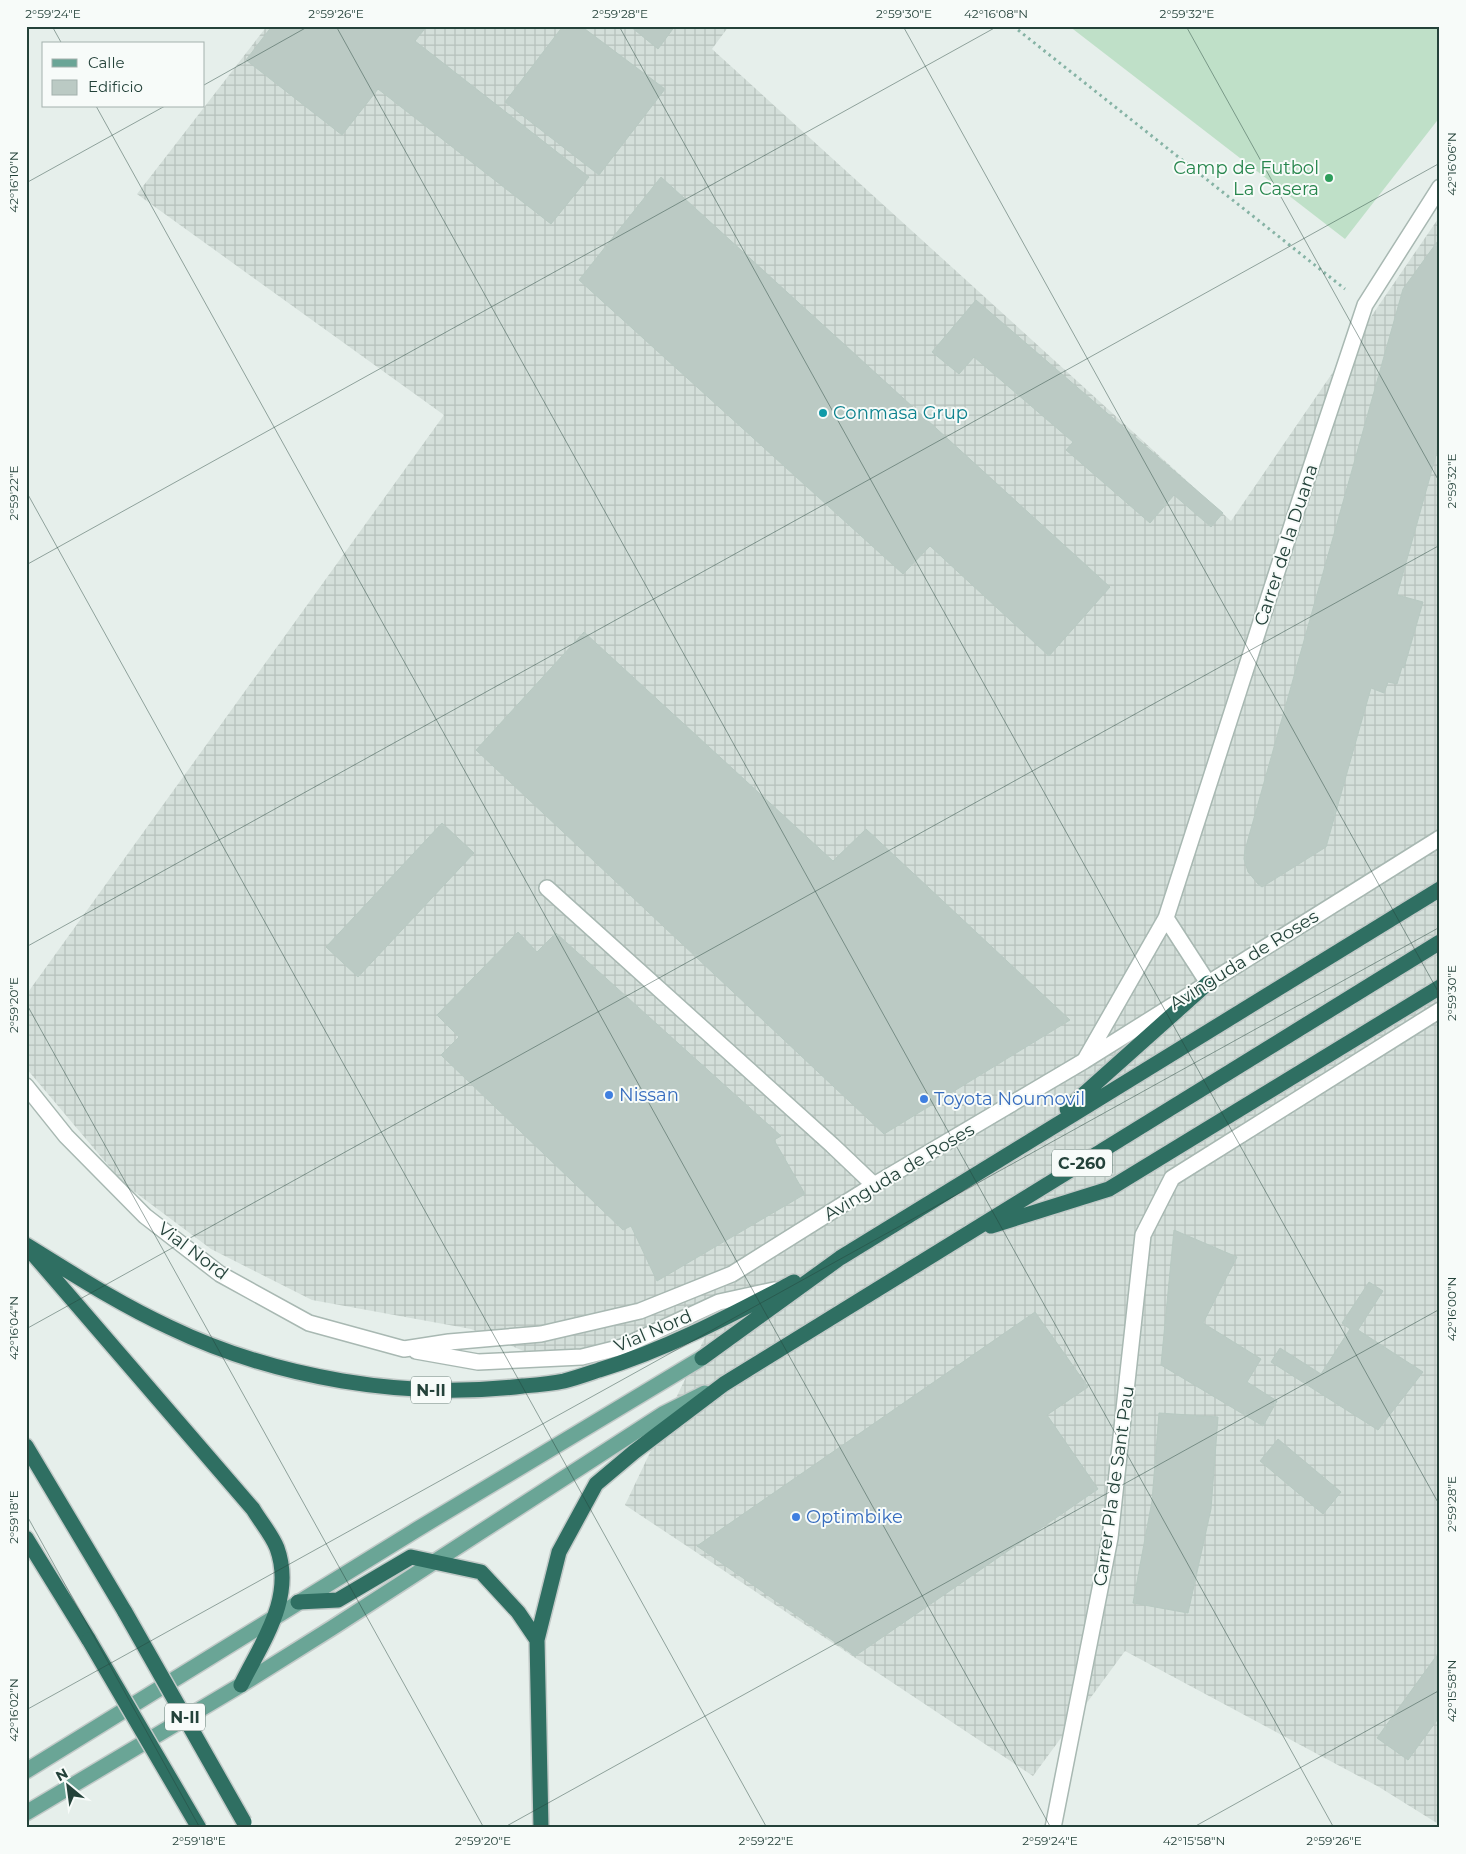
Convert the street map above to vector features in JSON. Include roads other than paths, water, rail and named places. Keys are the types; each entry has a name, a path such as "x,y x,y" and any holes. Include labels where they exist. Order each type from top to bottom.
{"highway":[{"name":"C-260","path":"702,1358 840,1258 1440,889"},
{"name":"C-260","path":"724,1384 1440,942"},
{"path":"1038,1136 1208,983"},
{"path":"970,1233 1109,1189 1440,987"},
{"name":"N-II","path":"26,1245 106,1295 170,1328 216,1347 274,1366 337,1381 427,1390 487,1391 563,1381 626,1362 691,1335 840,1258"},
{"name":"N-II","path":"26,1245 253,1509 277,1548 283,1580 281,1600 275,1617 241,1685"},
{"path":"541,1828 537,1640 559,1552 596,1484 634,1452 724,1384"},
{"name":"N-II","path":"26,1446 125,1612 246,1825"},
{"path":"26,1538 89,1640 199,1828"},
{"path":"298,1602 338,1600 411,1557 481,1572 518,1612 537,1640"}],"main road":[{"name":"C-260","path":"26,1771 298,1602 702,1358"},
{"name":"C-260","path":"26,1813 241,1685 663,1414 724,1384"}],"street":[{"name":"Carrer de la Duana","path":"1084,1061 1166,918 1300,500 1365,305 1440,187"},
{"name":"Avinguda de Roses","path":"542,1334 640,1312 732,1274 874,1185 1084,1061 1440,838"},
{"path":"547,888 825,1138 874,1185"},
{"path":"1166,918 1208,983"},
{"name":"Carrer Pla de Sant Pau","path":"1053,1828 1110,1538 1143,1235 1172,1178 1440,1010"},
{"name":"Vial Nord","path":"26,1086 66,1136 145,1216 220,1274 308,1323 404,1349 478,1362 582,1356 622,1346 719,1302 781,1289"},
{"name":"Vial Nord","path":"404,1349 449,1342 542,1334"}],"place":[{"name":"Camp de Futbol La Casera","path":"1329,178"},
{"name":"Conmasa Grup","path":"823,413"},
{"name":"Nissan","path":"609,1095"},
{"name":"Toyota Noumovil","path":"924,1099"},
{"name":"Optimbike","path":"796,1517"}]}
